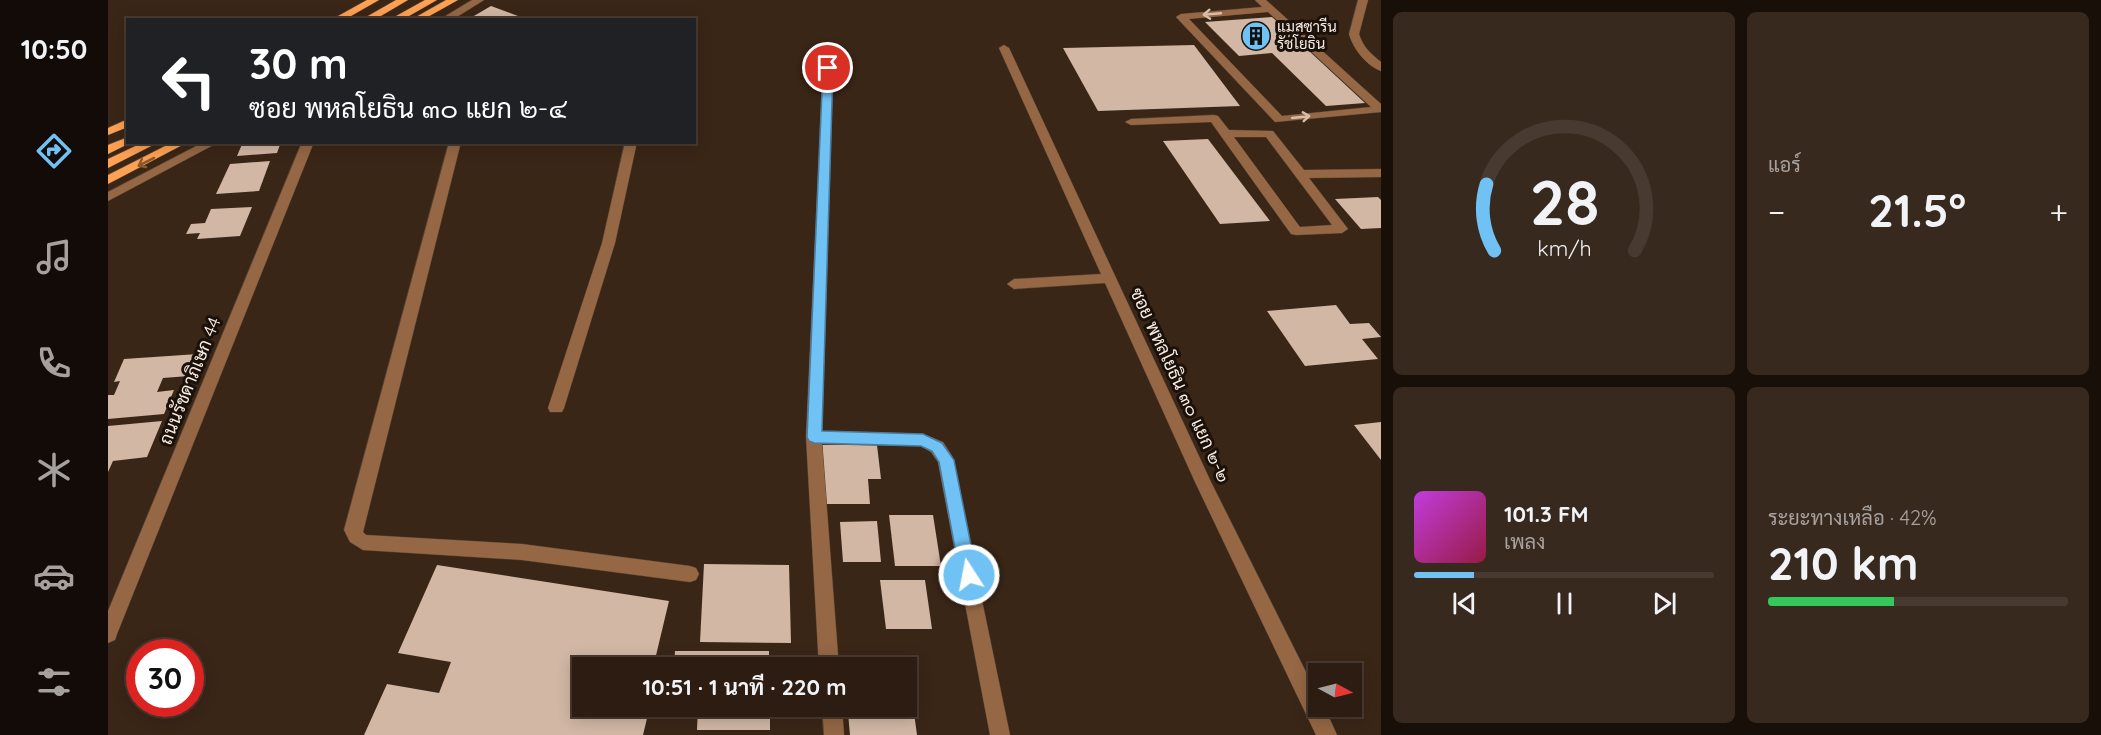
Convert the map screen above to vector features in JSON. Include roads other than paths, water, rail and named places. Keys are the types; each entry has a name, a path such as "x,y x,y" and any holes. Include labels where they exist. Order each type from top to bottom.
{"main road":[{"path":"340,18 374,0"},
{"path":"370,18 403,0"},
{"path":"398,18 432,0"},
{"path":"420,18 453,0"},
{"path":"108,132 126,123"},
{"path":"108,150 126,141"},
{"path":"108,164 150,144"},
{"path":"108,180 179,144"}],"street":[{"path":"448,18 479,0"},
{"path":"1260,0 1270,9 1380,109 1279,120 1181,17 1270,9"},
{"path":"1364,0 1355,39 1381,68"},
{"path":"828,657 814,437 829,45"},
{"name":"ซอย พหลโยธิน ๓๐ แยก ๒-๒","path":"1004,48 1203,482 1327,735"},
{"path":"1131,122 1214,118 1296,231 1342,229 1269,133 1226,134"},
{"path":"108,197 210,144"},
{"name":"ถนนรัชดาภิเษก 44","path":"108,634 307,144"},
{"path":"454,144 353,530 356,537 363,542 522,552 690,574"},
{"path":"556,408 598,282 621,198 632,144"},
{"path":"1300,174 1381,173"},
{"path":"1014,284 1109,278"},
{"path":"814,437 923,440 937,447 946,460 1000,735"},
{"path":"833,717 834,735"}],"place":[{"name":"แมสซารีน รัชโยธิน","path":"1256,36"}]}
